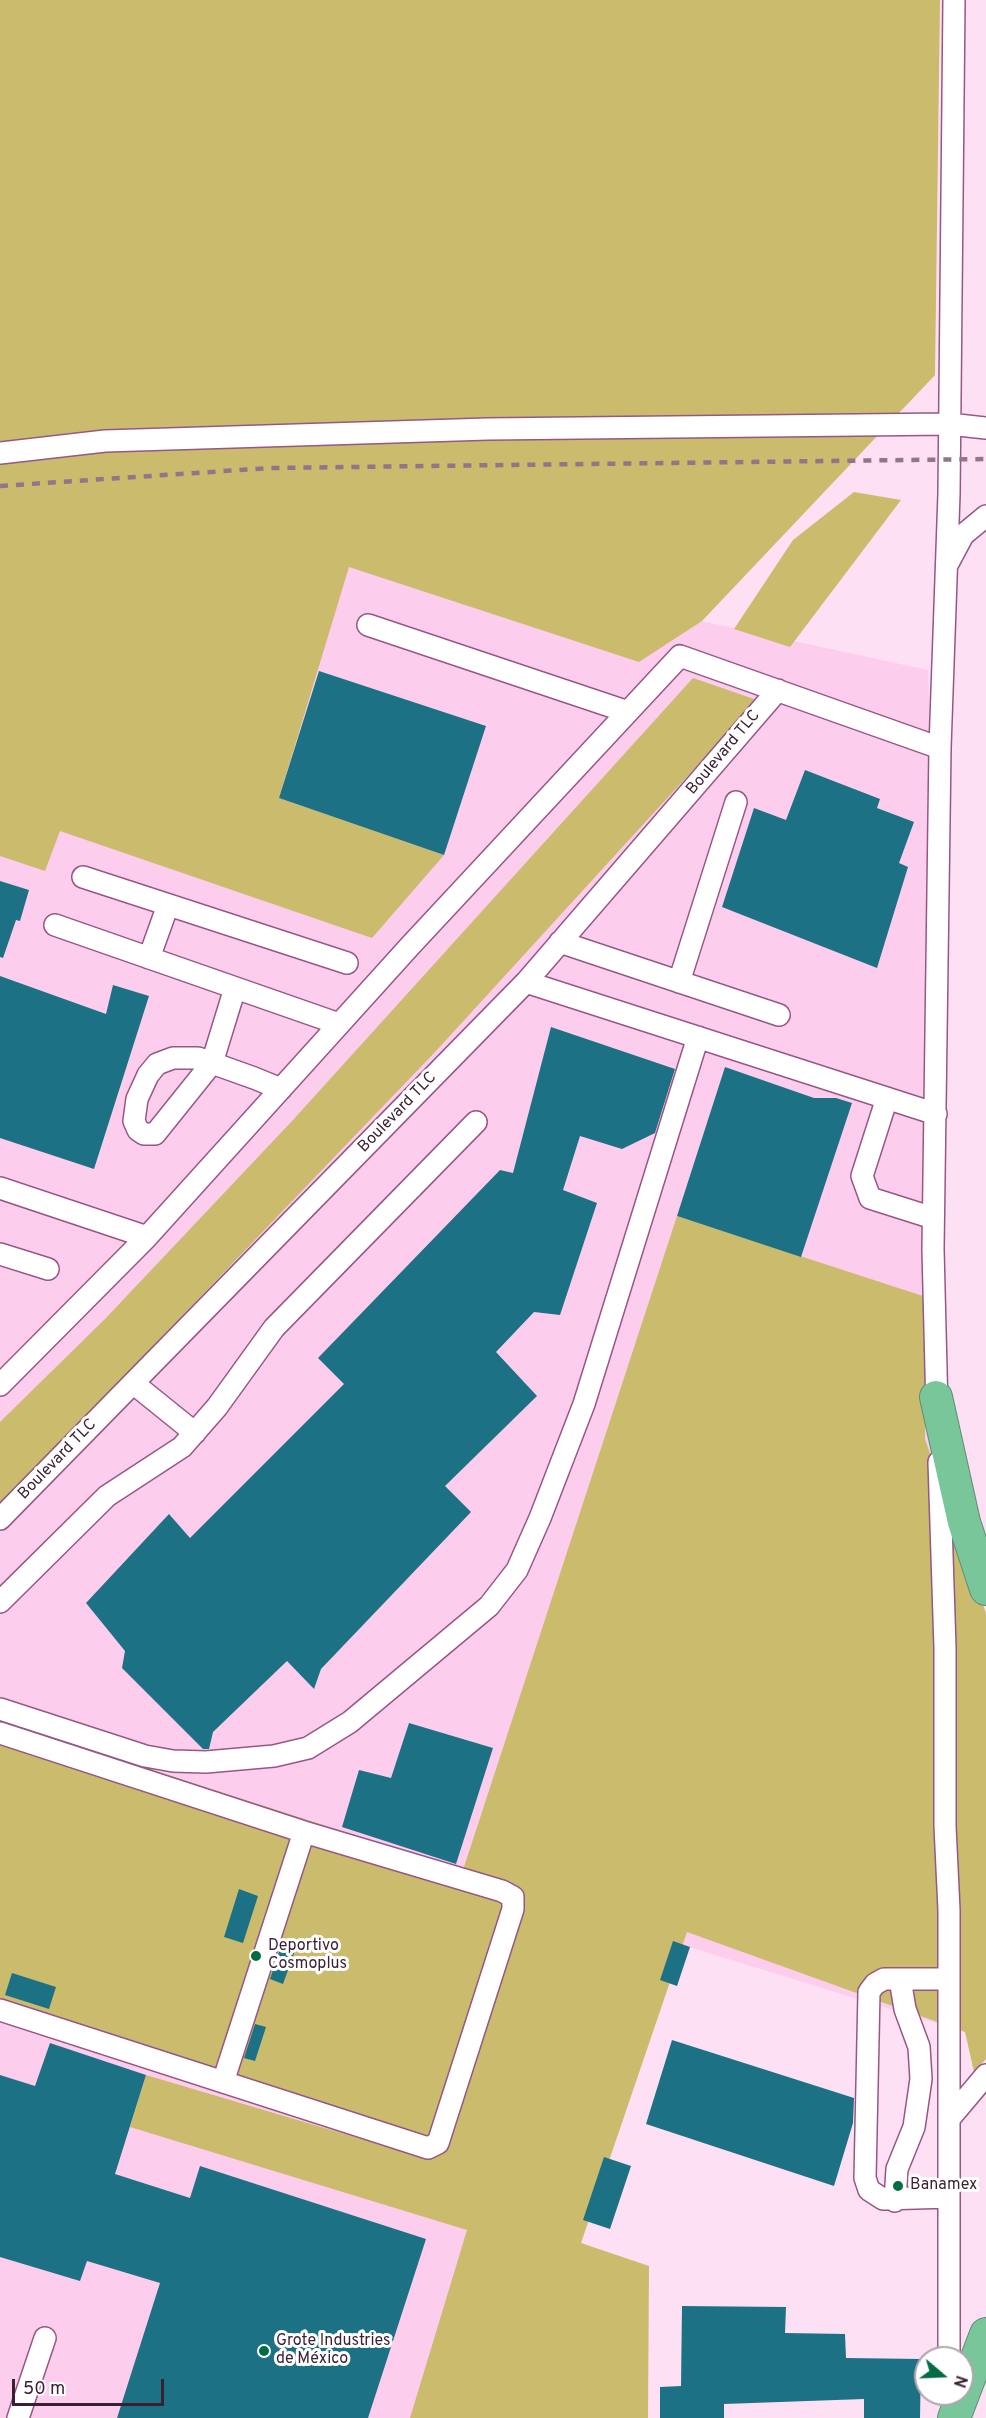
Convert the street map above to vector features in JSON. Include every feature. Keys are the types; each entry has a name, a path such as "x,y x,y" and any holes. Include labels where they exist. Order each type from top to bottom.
{"highway":[{"path":"936,1397 964,1522 986,1589"},
{"path":"954,2418 986,2334"}],"street":[{"path":"949,2346 949,1979 944,1636 933,1218 939,748 950,424 954,0"},
{"path":"0,453 105,441 392,432 950,424 986,428"},
{"path":"944,571 963,535 986,516"},
{"path":"368,625 628,712"},
{"path":"0,1385 147,1237 339,1024 680,656 939,748"},
{"name":"Boulevard TLC","path":"0,1519 526,982 778,690"},
{"path":"679,982 736,802"},
{"path":"83,877 347,963"},
{"path":"149,958 168,905"},
{"path":"55,925 339,1024"},
{"path":"561,942 779,1015"},
{"path":"526,982 936,1114"},
{"path":"236,988 212,1063 281,1089"},
{"path":"0,1709 144,1756 173,1761 206,1762 274,1756 308,1748 351,1722 489,1606 517,1570 540,1518 584,1404 698,1037"},
{"path":"887,1098 862,1176 870,1198 933,1218"},
{"path":"0,1602 107,1496 182,1447 217,1407 274,1328 476,1122"},
{"path":"0,1188 147,1237"},
{"path":"0,1254 48,1269"},
{"path":"133,1383 195,1433"},
{"path":"0,1733 304,1832 502,1891 513,1897 513,1909 438,2144 428,2148 0,2010"},
{"path":"223,2082 304,1832"},
{"path":"949,1979 884,1979 875,1984 869,1992 865,2155 865,2178 869,2190 875,2196 895,2201 949,2197"},
{"path":"895,2201 897,2169 914,2127 921,2079 919,2047 905,2009 900,1979"},
{"path":"949,2119 986,2075"},
{"path":"18,2418 45,2338"}],"shaded area":[{"path":"0,0 940,0 935,375 702,621 639,662 349,567 279,798 444,855 372,938 60,831 45,871 0,856"},
{"path":"854,492 901,500 790,647 734,629 793,540"},
{"path":"399,518 701,621 928,670 965,2032 673,1942 583,2220 570,2418 0,2418 0,563"},
{"path":"693,678 757,700 436,1051 0,1506 0,1422 105,1319 293,1120"},
{"path":"677,1216 926,1297 925,1439 986,1613 986,2059 974,2072 965,2032 687,1932 581,2243 649,2266 648,2418 410,2418 467,2230 130,2127 146,2075 412,2154 0,2020 0,1721 463,1870"}],"building":[{"path":"319,671 486,726 444,855 279,798"},
{"path":"805,770 880,799 877,808 914,822 899,863 908,867 877,968 722,907 754,808 786,820"},
{"path":"0,881 29,890 20,921 16,920 3,958 0,957"},
{"path":"0,976 106,1014 113,985 149,996 94,1169 0,1138"},
{"path":"551,1027 675,1069 655,1133 622,1149 580,1136 563,1190 597,1203 560,1315 534,1312 496,1352 537,1396 445,1486 471,1512 321,1669 314,1689 287,1661 213,1732 209,1749 203,1749 122,1668 125,1651 86,1603 169,1514 190,1538 344,1384 318,1358 500,1170 513,1173"},
{"path":"725,1067 814,1098 836,1098 852,1103 801,1257 677,1216"},
{"path":"409,1723 493,1748 456,1864 342,1827 359,1770 391,1778"},
{"path":"239,1889 258,1896 243,1943 224,1937"},
{"path":"673,1941 690,1947 677,1986 660,1980"},
{"path":"282,1943 296,1948 283,1984 270,1979"},
{"path":"12,1973 56,1987 49,2009 5,1995"},
{"path":"255,2024 266,2027 255,2061 244,2058"},
{"path":"672,2040 854,2098 853,2123 834,2186 646,2124"},
{"name":"Grote Industries de México","path":"50,2043 146,2075 115,2174 190,2198 200,2166 426,2239 368,2418 117,2418 160,2283 87,2261 80,2281 0,2257 0,2075 35,2086"},
{"path":"604,2157 631,2166 610,2229 583,2220"},
{"path":"682,2306 786,2307 785,2333 845,2334 846,2358 914,2359 914,2406 920,2406 920,2418 864,2418 864,2399 724,2404 724,2418 660,2418 660,2387 681,2386"}],"railway":[{"path":"0,486 270,468 986,459"}],"place":[{"name":"Deportivo Cosmoplus","path":"256,1956"},
{"name":"Banamex","path":"898,2186"},
{"name":"Grote Industries de México","path":"264,2351"}]}
